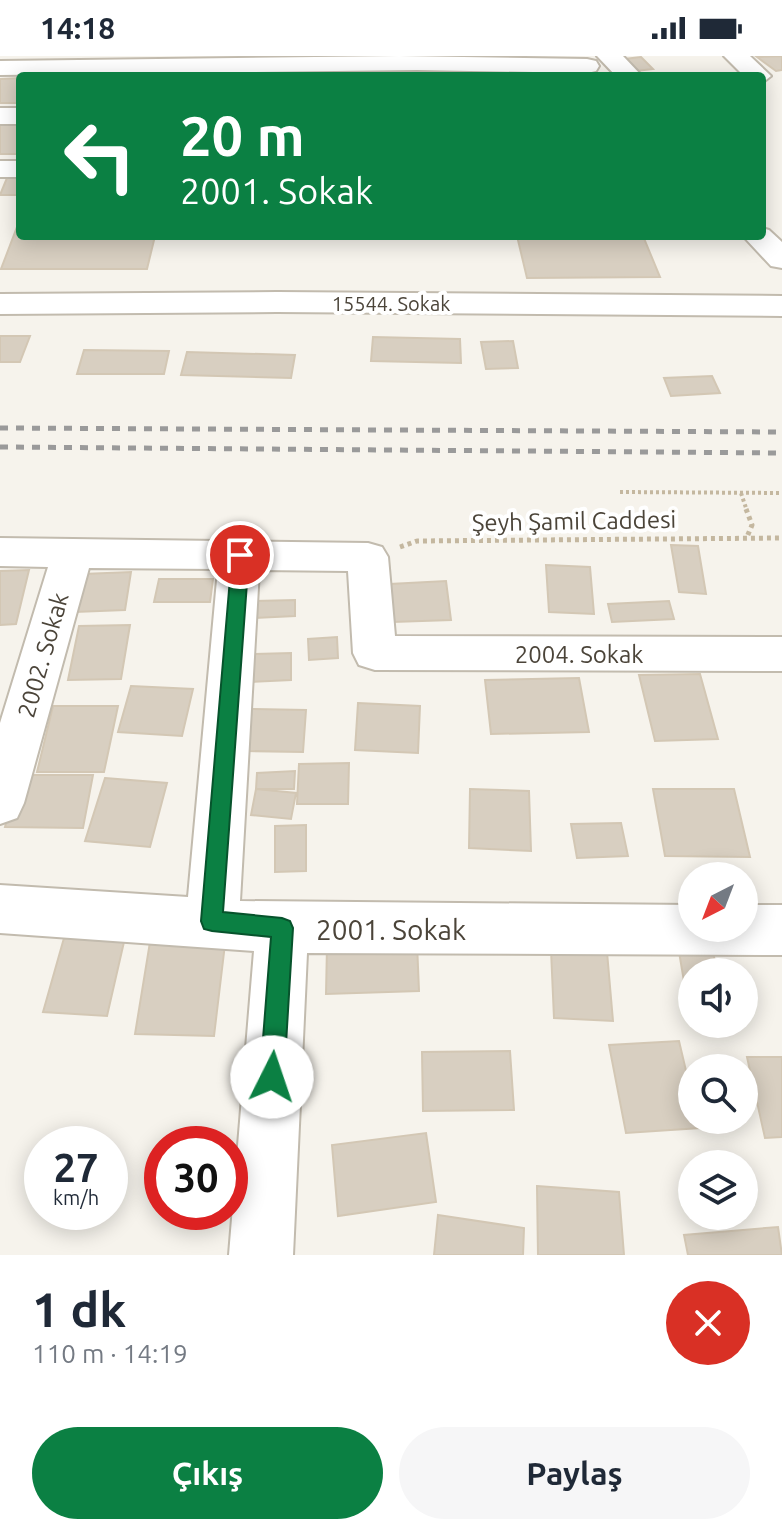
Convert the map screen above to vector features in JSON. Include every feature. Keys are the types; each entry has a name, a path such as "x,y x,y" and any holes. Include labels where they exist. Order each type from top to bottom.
{"street":[{"path":"736,56 755,72"},
{"path":"0,68 592,63 618,72"},
{"path":"771,223 782,259"},
{"name":"15544. Sokak","path":"0,304 277,302 782,306"},
{"path":"0,552 368,557"},
{"name":"2002. Sokak","path":"0,803 73,552"},
{"path":"212,921 240,555"},
{"name":"2004. Sokak","path":"368,557 375,653 782,654"},
{"name":"2001. Sokak","path":"0,909 282,928 782,930"},
{"path":"261,1255 282,928"}],"path":[{"path":"620,492 782,493"},
{"path":"741,493 752,525 747,537"},
{"name":"Şeyh Şamil Caddesi","path":"368,557 417,541 782,538"}],"building":[{"path":"782,56 782,70 776,71 757,57"},
{"path":"641,57 653,69 636,71 624,59"},
{"path":"425,66 426,72 388,72 388,67"},
{"path":"457,69 510,69 510,72 457,72"},
{"path":"16,78 16,103 0,103 0,79"},
{"path":"0,125 16,125 16,154 0,154"},
{"path":"9,173 16,173 16,195 0,195"},
{"path":"16,230 16,240 154,240 147,269 1,269"},
{"path":"518,240 645,240 660,277 527,278"},
{"path":"0,336 30,336 20,362 0,362"},
{"path":"373,337 460,339 461,363 371,361"},
{"path":"513,341 518,368 486,369 481,342"},
{"path":"84,350 169,351 164,374 77,374"},
{"path":"187,352 295,355 291,378 181,375"},
{"path":"712,376 720,393 671,396 664,378"},
{"path":"671,545 698,546 706,594 679,592"},
{"path":"546,565 590,567 594,614 549,612"},
{"path":"29,570 16,624 0,625 0,571"},
{"path":"131,572 125,610 75,612 83,574"},
{"path":"159,579 213,579 210,602 154,602"},
{"path":"446,581 451,620 393,622 390,584"},
{"path":"295,600 295,616 254,618 255,601"},
{"path":"669,601 674,619 612,622 608,604"},
{"path":"130,625 121,679 68,680 79,626"},
{"path":"337,637 338,658 309,660 308,639"},
{"path":"291,653 291,680 249,682 250,654"},
{"path":"700,674 718,739 655,741 639,675"},
{"path":"579,678 589,732 491,734 485,680"},
{"path":"131,686 193,689 182,736 118,732"},
{"path":"358,703 420,706 418,753 355,750"},
{"path":"53,706 118,706 104,772 37,772"},
{"path":"252,709 306,710 303,752 247,751"},
{"path":"349,763 348,804 297,804 299,764"},
{"path":"295,771 294,789 256,789 257,773"},
{"path":"18,775 93,775 83,828 5,827"},
{"path":"105,778 167,783 150,847 85,841"},
{"path":"256,789 296,793 291,819 251,815"},
{"path":"470,789 529,791 531,851 469,848"},
{"path":"653,789 734,789 750,857 665,856"},
{"path":"621,823 628,856 577,858 571,824"},
{"path":"306,825 306,871 275,872 275,826"},
{"path":"64,938 124,942 107,1016 43,1012"},
{"path":"677,940 711,942 714,958 680,958"},
{"path":"150,942 225,944 214,1036 135,1034"},
{"path":"417,943 419,991 326,994 327,946"},
{"path":"551,950 607,952 613,1021 554,1018"},
{"path":"679,1041 682,1054 678,1054 678,1129 626,1133 609,1045"},
{"path":"510,1051 514,1110 423,1111 422,1052"},
{"path":"758,1057 782,1057 782,1137 765,1138 758,1106"},
{"path":"426,1133 436,1202 338,1216 332,1145"},
{"path":"537,1186 619,1192 624,1255 538,1255"},
{"path":"438,1215 524,1228 523,1255 434,1255"},
{"path":"778,1227 782,1255 688,1255 684,1235"}],"railway":[{"path":"0,428 782,432"},
{"path":"0,447 782,453"}],"route":[{"path":"240,555 212,921 282,928 272,1077"}]}
